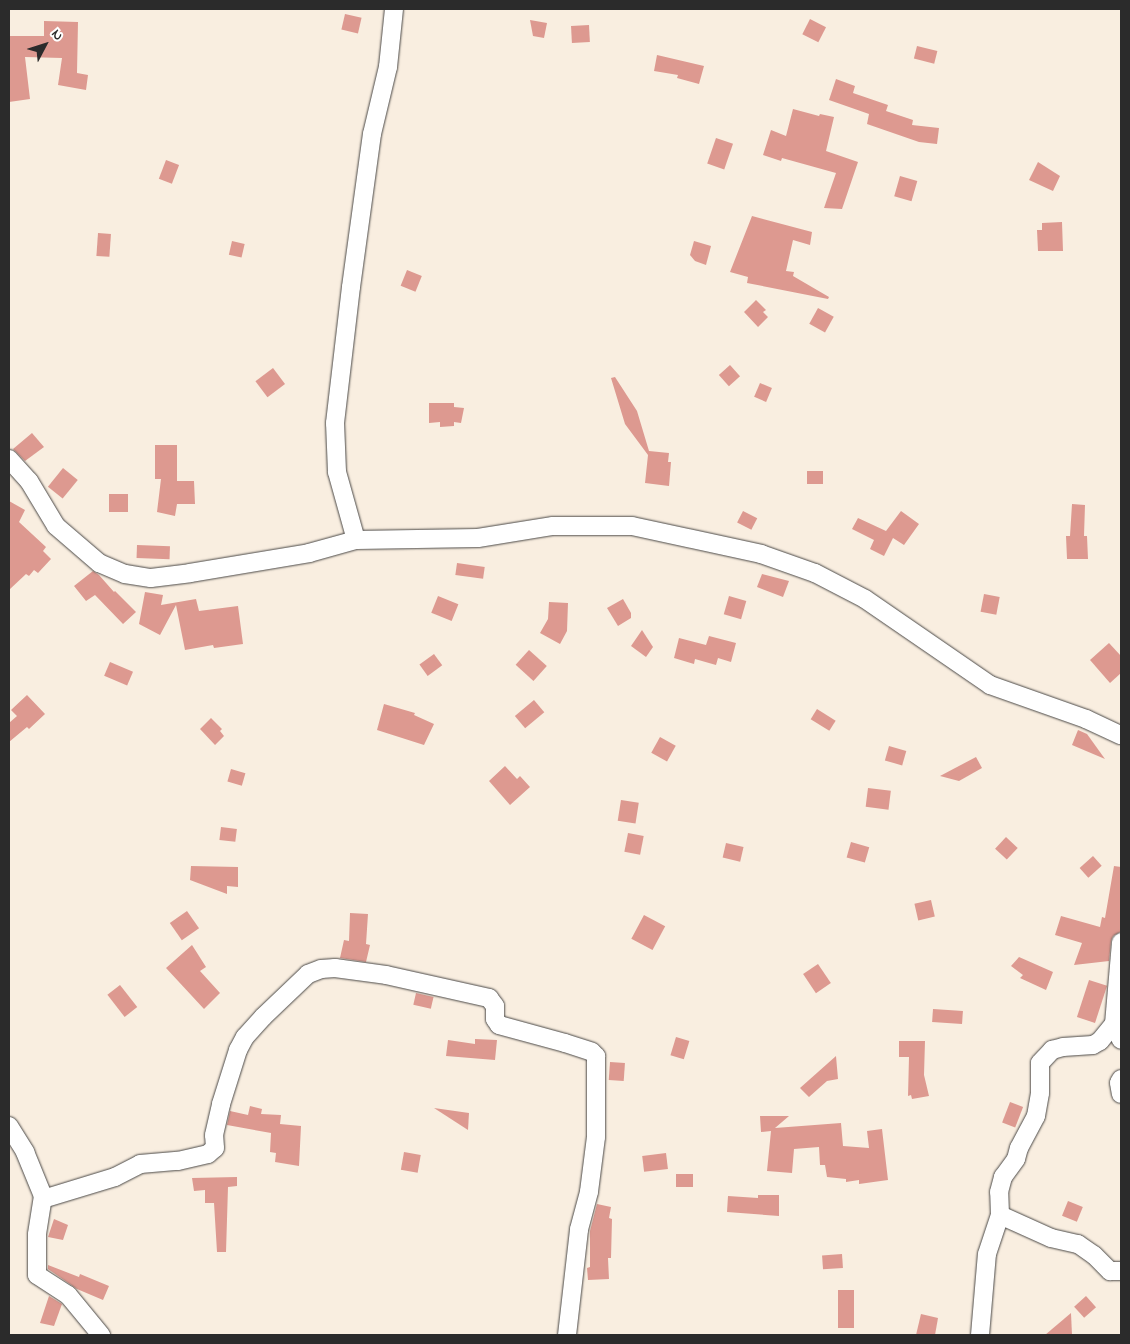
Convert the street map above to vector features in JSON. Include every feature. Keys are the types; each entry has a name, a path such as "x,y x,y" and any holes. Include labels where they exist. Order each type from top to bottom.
{"street":[{"path":"356,540 337,472 335,423 350,287 370,153 388,67 394,9"},
{"path":"9,459 29,481 56,526 99,563 125,574 151,578 309,553 356,540 478,538 553,526 632,526 686,536 761,554 815,573 865,599 990,685 1086,719 1121,735"},
{"path":"1121,942 1114,1024 1121,1040"},
{"path":"43,1199 115,1176 140,1164 185,1159 208,1154 215,1148 214,1135 221,1104 238,1050 263,1017 308,974 321,969 335,968 386,975 489,998 495,1006 495,1019 499,1025 565,1043 592,1052 596,1056 596,1137 589,1192 579,1230 567,1335"},
{"path":"980,1335 987,1254 1000,1215 999,1192 1003,1177 1016,1159 1019,1148 1036,1116 1040,1092 1040,1064 1052,1050 1063,1047 1093,1045 1100,1041 1114,1024"},
{"path":"1121,1079 1119,1083 1121,1094"},
{"path":"9,1126 25,1152 43,1199 37,1235 37,1275 68,1295 100,1335"},
{"path":"1000,1215 1051,1238 1078,1244 1094,1255 1110,1271 1121,1271"}],"building":[{"path":"345,14 362,18 358,33 341,30"},
{"path":"810,19 826,27 818,42 802,34"},
{"path":"530,20 547,23 544,38 533,36"},
{"path":"44,21 78,22 77,73 88,75 86,90 58,85 62,58 25,57 30,99 9,102 9,36 44,36"},
{"path":"589,25 590,42 572,43 571,26"},
{"path":"917,46 937,51 934,64 914,59"},
{"path":"657,55 704,66 699,84 677,78 678,75 654,71"},
{"path":"836,79 855,86 853,93 888,105 886,111 913,120 912,125 939,128 937,144 919,142 867,124 869,114 829,100"},
{"path":"793,109 819,116 820,114 834,117 826,151 858,162 842,209 824,208 836,173 782,158 781,161 763,155 771,130 786,136"},
{"path":"716,138 733,144 724,169 707,164"},
{"path":"166,160 179,165 172,184 159,179"},
{"path":"1038,162 1060,176 1053,191 1029,180"},
{"path":"900,176 917,181 912,201 894,196"},
{"path":"752,216 812,232 810,245 793,240 786,271 794,272 793,276 829,297 828,299 747,283 748,277 730,272"},
{"path":"1062,222 1063,251 1038,251 1037,230 1042,230 1042,223"},
{"path":"98,233 111,234 109,257 96,256"},
{"path":"232,241 245,244 242,258 229,255"},
{"path":"694,241 711,246 706,265 695,261 690,255"},
{"path":"407,270 422,276 415,292 401,286"},
{"path":"756,300 766,310 763,312 768,317 758,327 744,312"},
{"path":"818,308 834,317 825,332 809,324"},
{"path":"730,365 740,376 729,386 719,375"},
{"path":"273,368 285,384 267,397 255,381"},
{"path":"615,377 637,411 649,451 669,453 668,462 671,462 669,486 645,483 648,455 625,424 611,378"},
{"path":"760,383 772,388 766,402 754,397"},
{"path":"429,403 454,403 454,407 464,408 461,423 454,422 454,426 440,427 440,422 429,423"},
{"path":"32,433 44,447 25,461 13,449"},
{"path":"155,445 177,445 177,481 194,481 195,504 177,504 175,516 157,512 161,479 155,479"},
{"path":"63,468 78,480 63,499 48,487"},
{"path":"807,471 823,471 823,484 807,484"},
{"path":"109,494 128,494 128,512 109,512"},
{"path":"9,501 25,510 19,522 46,547 43,551 51,559 38,573 34,570 29,576 26,574 9,590"},
{"path":"1072,504 1085,505 1084,536 1087,536 1088,559 1067,559 1066,536 1070,536"},
{"path":"743,511 757,518 751,530 737,523"},
{"path":"901,511 919,524 904,545 893,538 884,556 870,549 874,540 852,529 858,518 886,531"},
{"path":"137,545 170,546 170,559 137,558"},
{"path":"457,563 485,567 483,579 455,575"},
{"path":"93,571 136,612 123,624 95,595 86,601 74,586"},
{"path":"762,574 789,581 783,597 757,587"},
{"path":"145,592 163,595 161,605 196,599 199,611 238,606 243,644 214,648 213,645 185,650 176,605 160,635 139,624"},
{"path":"984,594 1000,597 996,615 981,612"},
{"path":"438,596 458,604 452,621 431,613"},
{"path":"729,596 746,601 741,619 724,614"},
{"path":"623,599 631,613 631,618 618,626 607,608"},
{"path":"549,602 568,603 567,631 560,644 540,633 548,619"},
{"path":"642,630 653,647 646,657 631,646"},
{"path":"709,636 736,643 731,662 718,658 716,665 695,659 694,664 674,658 679,638 706,645"},
{"path":"1109,643 1121,656 1121,673 1110,683 1090,660"},
{"path":"529,650 547,666 533,681 516,665"},
{"path":"434,654 442,665 428,676 419,665"},
{"path":"110,662 133,672 127,686 104,676"},
{"path":"27,695 45,714 29,729 27,727 9,742 9,723 17,716 11,710"},
{"path":"534,700 544,712 525,728 515,716"},
{"path":"384,704 415,713 414,715 434,724 424,745 377,730"},
{"path":"817,709 836,721 829,731 811,719"},
{"path":"211,718 222,729 220,731 224,736 215,745 200,729"},
{"path":"1078,730 1087,734 1105,759 1072,745"},
{"path":"660,737 676,746 667,761 651,753"},
{"path":"889,746 906,751 902,765 885,760"},
{"path":"976,757 982,768 959,781 940,776"},
{"path":"505,766 517,779 520,776 530,787 510,805 489,781"},
{"path":"231,769 245,773 242,786 227,781"},
{"path":"868,788 891,791 889,810 866,807"},
{"path":"621,800 639,803 635,824 618,821"},
{"path":"221,827 237,829 235,842 219,840"},
{"path":"628,833 644,836 640,855 624,852"},
{"path":"1006,837 1018,848 1007,860 995,849"},
{"path":"851,842 869,847 865,863 847,857"},
{"path":"726,843 744,847 740,862 723,858"},
{"path":"1093,856 1102,866 1088,878 1080,868"},
{"path":"191,866 238,867 238,887 227,886 227,894 190,880"},
{"path":"1114,866 1121,867 1121,926 1120,932 1113,936 1111,941 1109,961 1074,965 1082,943 1055,935 1061,916 1100,927 1102,917 1105,918"},
{"path":"931,900 935,917 918,920 914,904"},
{"path":"187,911 199,928 182,940 170,923"},
{"path":"350,913 368,914 366,944 370,945 366,962 340,958 344,940 349,941"},
{"path":"644,915 665,926 653,950 631,939"},
{"path":"192,945 206,967 200,971 220,993 204,1009 166,968"},
{"path":"1019,957 1053,972 1046,990 1020,978 1023,975 1011,966"},
{"path":"818,964 831,983 816,993 803,974"},
{"path":"1089,980 1107,986 1095,1023 1077,1017"},
{"path":"120,985 137,1007 125,1017 107,995"},
{"path":"416,993 434,997 431,1009 413,1005"},
{"path":"933,1009 963,1011 962,1024 932,1022"},
{"path":"676,1037 689,1041 684,1059 670,1055"},
{"path":"475,1039 497,1040 495,1060 446,1056 448,1040 475,1044"},
{"path":"899,1041 925,1041 924,1075 929,1096 912,1099 911,1095 908,1096 909,1057 899,1057"},
{"path":"836,1056 838,1079 827,1081 809,1097 800,1088"},
{"path":"610,1062 625,1063 624,1081 609,1080"},
{"path":"1010,1102 1023,1107 1015,1128 1002,1123"},
{"path":"250,1106 262,1109 261,1114 281,1115 280,1124 301,1126 299,1166 275,1162 276,1153 270,1152 271,1133 227,1125 230,1111 248,1115"},
{"path":"434,1108 469,1113 468,1130"},
{"path":"760,1116 789,1116 775,1128 841,1123 843,1146 869,1148 867,1131 882,1129 888,1180 859,1184 859,1180 846,1182 846,1179 827,1177 825,1165 820,1165 819,1147 794,1149 792,1173 767,1171 771,1131 761,1132"},
{"path":"404,1152 421,1155 418,1173 401,1170"},
{"path":"666,1153 668,1169 644,1172 642,1156"},
{"path":"676,1174 693,1174 693,1187 676,1187"},
{"path":"237,1177 237,1186 228,1187 226,1252 217,1252 214,1203 205,1203 205,1190 194,1191 192,1178"},
{"path":"758,1195 779,1195 779,1216 727,1212 728,1196 758,1198"},
{"path":"1068,1201 1083,1207 1077,1222 1062,1216"},
{"path":"597,1204 611,1207 609,1218 612,1219 611,1258 608,1258 609,1279 588,1280 590,1231"},
{"path":"54,1219 68,1225 63,1240 48,1237"},
{"path":"842,1254 843,1268 823,1269 822,1255"},
{"path":"48,1265 79,1277 80,1274 109,1286 103,1300 77,1289 48,1269"},
{"path":"838,1290 854,1290 854,1328 838,1328"},
{"path":"49,1296 62,1304 54,1326 40,1323"},
{"path":"1086,1296 1096,1307 1084,1318 1074,1307"},
{"path":"1071,1313 1072,1335 1045,1335"},
{"path":"921,1314 938,1318 935,1335 916,1335"}]}
